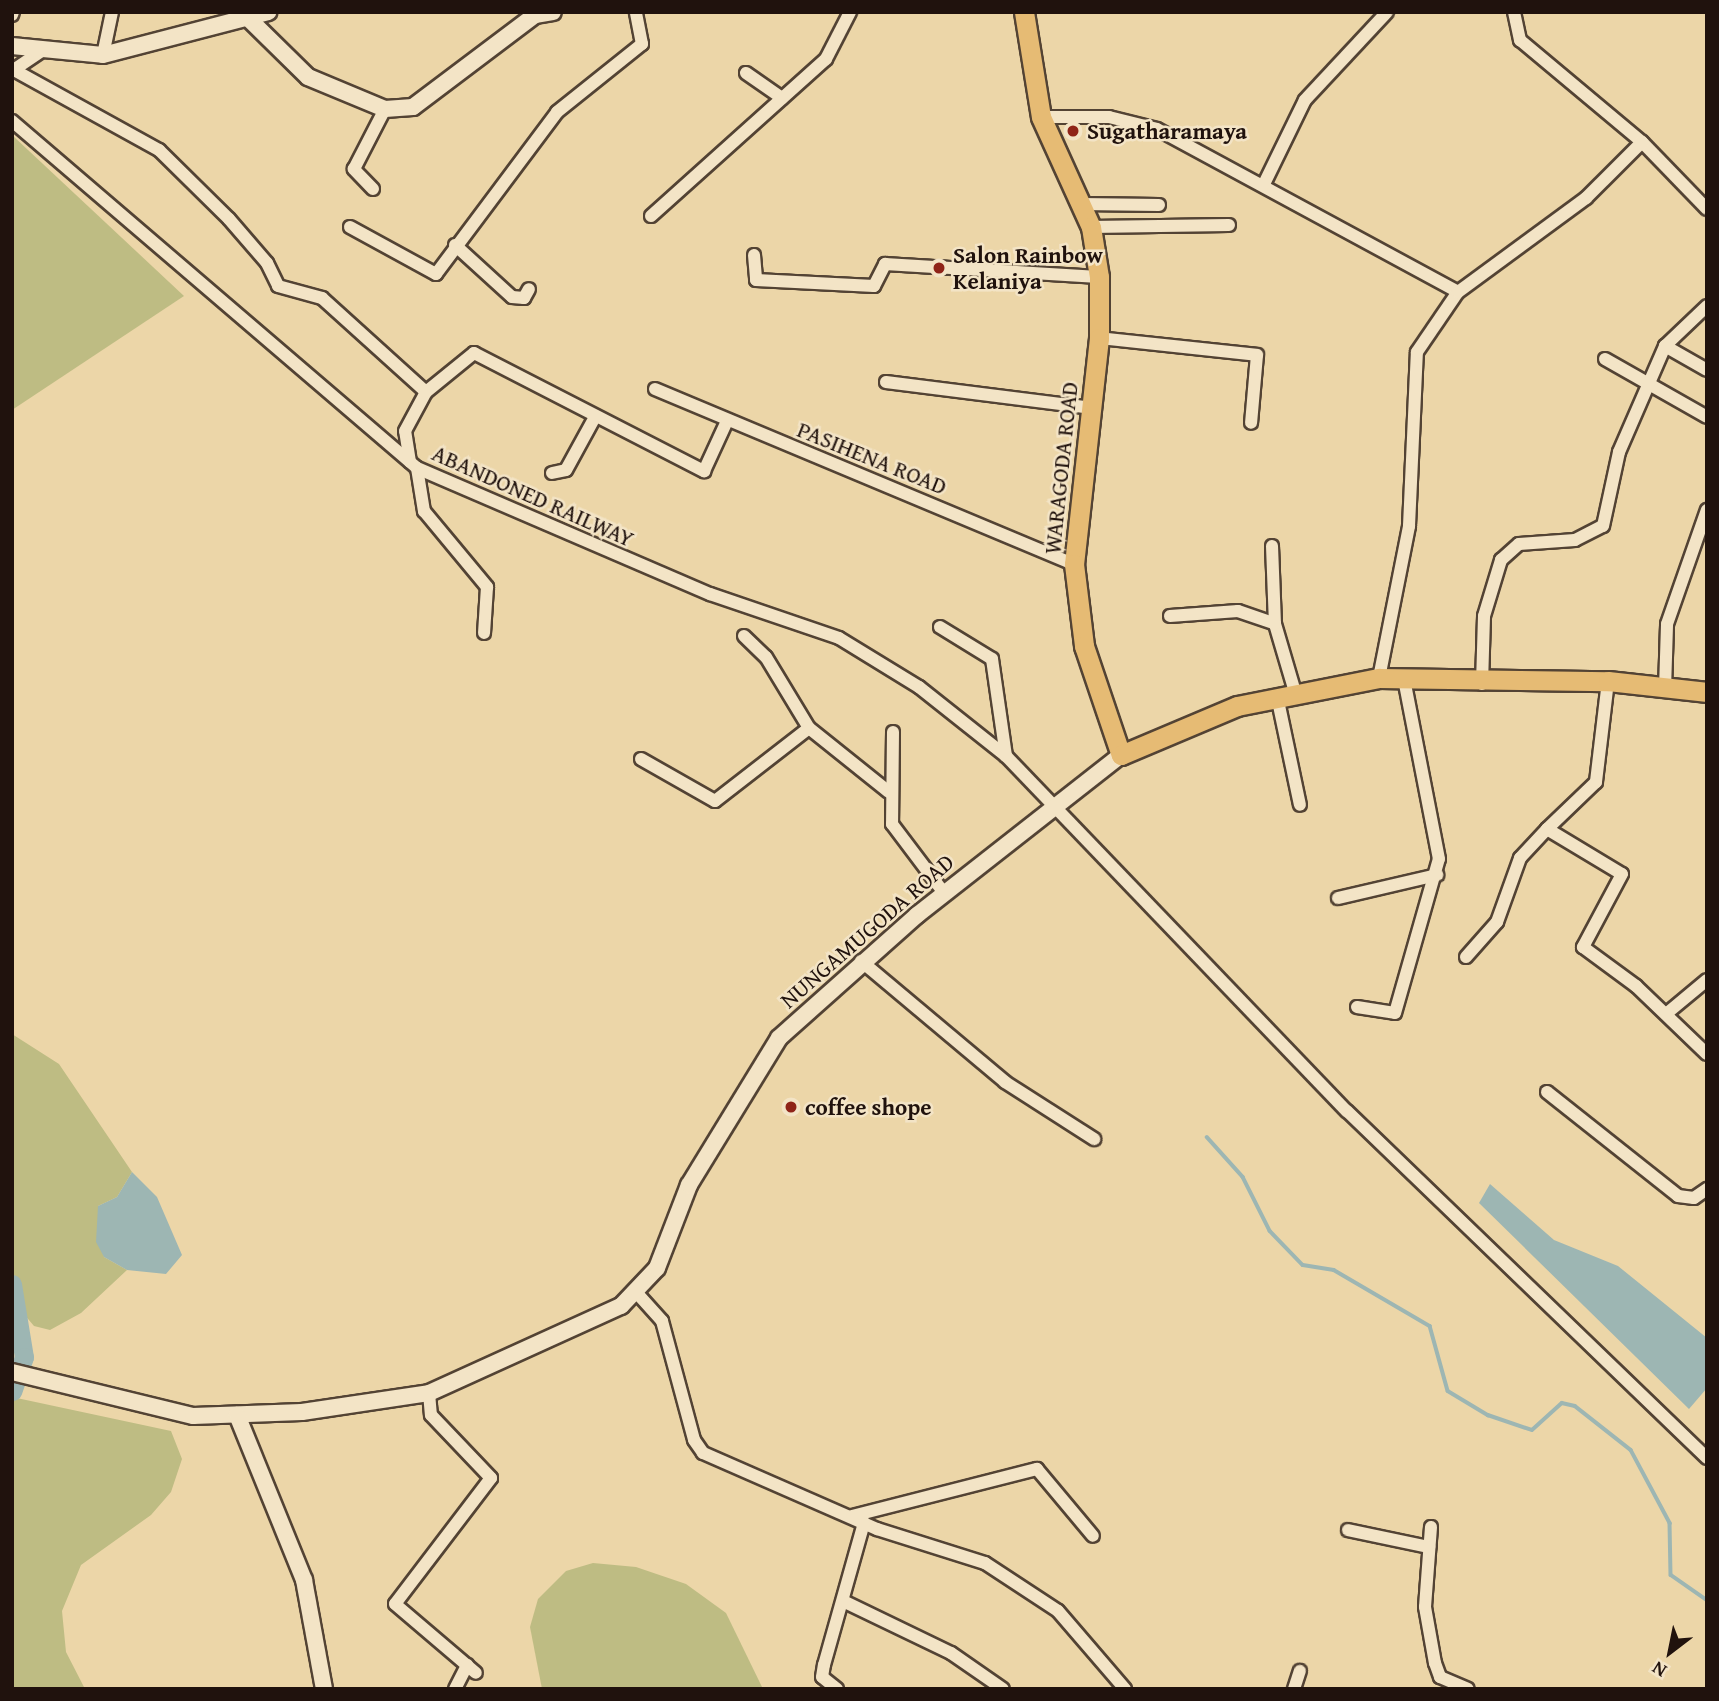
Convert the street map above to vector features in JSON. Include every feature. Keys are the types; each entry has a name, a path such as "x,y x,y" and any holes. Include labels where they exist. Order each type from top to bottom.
{"main road":[{"name":"WARAGODA ROAD","path":"1024,12 1027,60 1041,117 1091,227 1099,277 1099,338 1074,564 1084,646 1121,755"},
{"path":"1121,755 1166,731 1286,694 1379,678 1482,684 1608,681 1707,692"}],"street":[{"path":"103,55 112,12"},
{"path":"12,46 103,55 250,20 268,12"},
{"path":"250,20 308,77 385,108 414,107 534,14 553,12"},
{"path":"350,227 433,275 557,112 642,44 636,12"},
{"path":"651,216 825,59 850,12"},
{"path":"1264,184 1305,100 1387,12"},
{"path":"1514,12 1520,40 1642,142 1707,209"},
{"path":"43,50 13,70 159,150 229,219 267,263 278,286 322,299 426,392"},
{"path":"746,73 782,98"},
{"path":"373,189 354,169 385,108"},
{"path":"1041,117 1109,117 1157,129 1264,184 1458,292"},
{"name":"ABANDONED RAILWAY","path":"12,121 414,465 710,594 839,638 919,687 1006,756 1347,1111 1707,1458"},
{"path":"1379,678 1409,526 1418,352 1458,292 1586,198 1642,142"},
{"path":"1080,204 1159,205"},
{"path":"1091,227 1229,225"},
{"path":"455,245 512,297 524,298 529,289"},
{"path":"754,255 755,280 874,286 885,264 1099,277"},
{"path":"1482,684 1484,616 1501,560 1519,544 1575,540 1603,526 1619,452 1665,346 1707,306"},
{"path":"1099,338 1257,355 1251,423"},
{"path":"1665,346 1707,370"},
{"path":"484,633 487,587 424,511 405,430 426,392 474,353 704,471 727,421"},
{"path":"1605,359 1707,417"},
{"path":"886,382 1092,408"},
{"name":"PASIHENA ROAD","path":"655,389 1074,564"},
{"path":"552,473 566,470 595,417"},
{"path":"1665,689 1667,624 1707,510"},
{"path":"1272,546 1275,624 1300,805"},
{"path":"1170,616 1238,611 1275,624"},
{"path":"940,626 992,659 1006,756"},
{"path":"744,636 766,657 809,728 888,792"},
{"path":"1357,1007 1395,1013 1437,875 1434,811 1404,679"},
{"path":"1466,957 1497,922 1520,858 1547,828 1596,782 1608,681"},
{"path":"642,759 715,801 809,728"},
{"path":"893,732 888,792 892,824 944,893"},
{"name":"NUNGAMUGODA ROAD","path":"12,1372 162,1411 237,1415 429,1393 491,1360 594,1320 636,1292 657,1268 689,1185 739,1095 779,1038 861,961 1052,804 1121,755"},
{"path":"1547,828 1622,874 1583,947 1666,1014 1707,1054"},
{"path":"1339,898 1437,875"},
{"path":"861,961 1005,1082 1094,1139"},
{"path":"1666,1014 1707,980"},
{"path":"1546,1092 1678,1196 1693,1198 1707,1189"},
{"path":"636,1292 662,1321 694,1440 703,1453 858,1520 954,1548 1026,1587 1091,1644 1125,1689"},
{"path":"429,1393 431,1415 491,1478 395,1604 471,1669 455,1689"},
{"path":"237,1415 303,1580 324,1689"},
{"path":"858,1520 1037,1469 1093,1536"},
{"path":"838,1689 822,1677 843,1601 858,1520"},
{"path":"1432,1527 1425,1607 1438,1683 1468,1689"},
{"path":"1348,1530 1429,1547"},
{"path":"843,1601 951,1653 1003,1689"},
{"path":"1294,1689 1300,1671"}],"shaded area":[{"path":"12,135 184,296 12,410"},
{"path":"12,1034 59,1064 132,1172 117,1197 98,1206 104,1257 127,1270 81,1313 50,1330 34,1326 12,1300"},
{"path":"12,1397 171,1431 182,1459 171,1492 151,1515 81,1565 62,1611 66,1652 85,1689 12,1689"},
{"path":"593,1563 636,1567 686,1584 726,1613 763,1689 542,1689 530,1627 538,1599 566,1571"}],"water":[{"path":"132,1172 157,1197 182,1255 166,1274 127,1270 104,1257 96,1242 98,1206 117,1197"},
{"path":"1490,1184 1554,1240 1618,1266 1707,1338 1707,1388 1689,1409 1479,1203"}],"waterway":[{"path":"1207,1137 1243,1177 1270,1231 1303,1265 1334,1270 1430,1326 1448,1391 1488,1415 1532,1430 1562,1403 1575,1406 1631,1450 1670,1523 1671,1575 1707,1600"},
{"path":"12,1284 24,1357 12,1391"}],"place":[{"name":"Sugatharamaya","path":"1073,131"},
{"name":"Salon Rainbow Kelaniya","path":"939,268"},
{"name":"coffee shope","path":"791,1107"}]}
